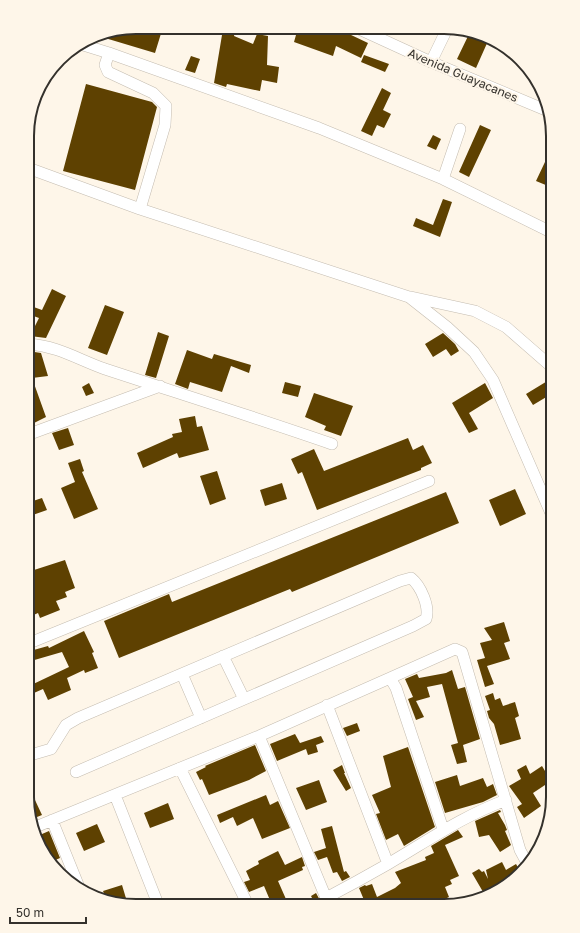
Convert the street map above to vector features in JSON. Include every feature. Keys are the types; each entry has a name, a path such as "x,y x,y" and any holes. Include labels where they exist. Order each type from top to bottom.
{"street":[{"name":"Avenida Guayacanes","path":"370,34 431,62 542,109"},
{"path":"431,62 444,34"},
{"path":"88,46 319,128 443,179 546,230"},
{"path":"109,53 105,65 108,72 153,93 166,106 165,125 140,209"},
{"path":"443,179 460,129"},
{"path":"34,170 140,209 409,297 476,311 506,328 546,362"},
{"path":"409,297 447,327 474,352 493,380 546,502"},
{"path":"34,344 44,345 67,352 104,368 332,444"},
{"path":"34,433 160,386"},
{"path":"34,641 428,481"},
{"path":"34,754 51,749 66,725 78,718 400,581 411,578 417,584 428,612 426,619 413,626 76,772"},
{"path":"38,826 259,736 455,649 462,652 520,850 525,859"},
{"path":"223,656 244,699"},
{"path":"182,674 200,718"},
{"path":"390,678 396,688 443,829"},
{"path":"328,705 388,864"},
{"path":"259,736 326,898 388,864 443,829 484,808 506,800"},
{"path":"180,768 245,899"},
{"path":"115,795 156,898"},
{"path":"52,820 77,880"}],"building":[{"path":"130,34 161,34 155,53 106,38"},
{"path":"222,34 234,34 234,36 253,44 257,34 268,36 267,65 279,67 277,83 262,80 260,91 227,84 226,87 214,83"},
{"path":"294,34 349,34 368,43 361,58 336,46 333,56 294,42 296,35"},
{"path":"468,37 487,44 476,68 457,59"},
{"path":"364,55 389,64 385,72 361,62"},
{"path":"191,56 200,59 195,73 185,70"},
{"path":"86,84 152,102 157,107 135,190 63,171"},
{"path":"382,88 391,93 383,110 391,114 384,128 377,125 372,136 361,131"},
{"path":"480,125 491,130 469,177 459,172"},
{"path":"433,135 441,139 436,150 427,146"},
{"path":"546,160 546,185 536,181"},
{"path":"443,199 452,202 440,237 413,226 416,218 433,225"},
{"path":"52,289 66,296 46,338 34,336 34,328 39,318 34,316 34,307 42,310"},
{"path":"105,305 124,312 107,355 88,348"},
{"path":"158,332 169,336 156,378 145,375"},
{"path":"443,333 455,344 459,351 451,356 446,349 433,357 425,344"},
{"path":"187,350 212,359 214,354 251,365 249,373 231,366 222,392 190,382 188,389 175,384"},
{"path":"34,352 41,353 48,376 34,378"},
{"path":"285,382 301,386 298,397 282,393"},
{"path":"546,382 546,397 533,405 526,394"},
{"path":"89,383 94,393 86,396 82,387"},
{"path":"485,383 493,398 469,413 478,429 469,433 452,403"},
{"path":"34,384 46,417 34,423"},
{"path":"314,393 353,406 341,436 324,430 326,426 305,417"},
{"path":"195,416 197,427 202,426 209,450 179,458 177,453 143,468 137,453 173,437 172,434 182,432 179,419"},
{"path":"68,428 74,445 59,450 52,433"},
{"path":"408,438 413,450 423,445 432,463 421,468 421,470 317,510 302,472 298,474 291,459 314,449 324,471"},
{"path":"80,459 84,471 82,472 98,509 74,519 61,488 75,482 68,463"},
{"path":"217,471 226,499 210,505 200,476"},
{"path":"282,483 287,499 265,506 260,490"},
{"path":"515,489 526,514 500,526 489,500"},
{"path":"446,492 459,523 292,592 290,589 119,658 104,621 169,594 172,602"},
{"path":"42,498 47,510 34,515 34,501"},
{"path":"65,560 75,588 65,592 67,597 56,601 60,610 40,618 38,613 34,615 34,570"},
{"path":"504,622 510,641 504,643 510,659 487,666 494,684 485,687 477,660 485,658 480,643 492,640 484,628"},
{"path":"84,631 94,652 92,653 98,668 85,673 84,670 67,678 71,690 48,700 43,689 34,693 34,684 69,667 62,652 34,660 34,650 48,646 49,648"},
{"path":"452,670 458,689 465,687 480,739 463,745 467,762 457,764 451,745 458,743 442,684 427,687 430,697 416,701 424,717 416,720 408,699 413,697 405,679 417,674 419,678 446,673"},
{"path":"493,693 495,700 500,698 503,706 515,702 519,716 515,718 521,739 500,745 494,724 489,718 487,711 490,710 485,696"},
{"path":"357,723 360,731 347,736 343,728"},
{"path":"295,734 300,743 321,736 324,742 316,745 318,752 308,755 306,749 277,761 270,744"},
{"path":"255,745 266,771 249,780 209,795 202,779 200,780 196,772 206,767 205,766"},
{"path":"408,747 435,827 404,846 398,834 386,840 376,814 380,813 372,795 391,787 383,756"},
{"path":"342,765 351,788 346,791 333,770"},
{"path":"526,765 530,774 542,766 546,773 546,784 533,793 541,806 524,818 517,807 522,804 509,786 521,779 517,770"},
{"path":"457,775 460,786 483,778 487,787 493,784 497,795 483,802 445,813 435,782"},
{"path":"319,780 327,802 306,810 296,788"},
{"path":"266,795 270,805 278,801 290,828 262,839 253,818 237,826 233,817 220,823 217,815"},
{"path":"34,798 42,815 36,817"},
{"path":"168,803 174,819 150,828 144,813"},
{"path":"500,810 501,812 498,813 505,825 507,830 505,831 511,845 500,852 489,835 479,837 475,821"},
{"path":"97,824 105,842 84,851 76,833"},
{"path":"332,826 344,872 346,871 350,877 342,881 337,872 333,873 327,857 318,860 314,852 326,848 321,829"},
{"path":"458,830 463,837 445,845 459,876 450,880 452,884 445,887 449,897 445,899 364,899 359,888 372,884 377,897 395,888 401,883 395,872 426,860 425,857 434,853 431,846"},
{"path":"49,831 60,858 55,859 41,834"},
{"path":"278,851 285,865 302,857 305,866 302,867 303,870 278,881 286,899 269,899 264,886 249,892 244,882 250,880 246,871 259,864 258,861"},
{"path":"502,862 506,870 516,864 518,867 500,882 483,891 472,873 479,869 482,872 484,871 488,879 486,870"},
{"path":"122,885 126,898 110,896 104,894 103,891"},
{"path":"316,893 319,899 312,899 311,896"}]}
